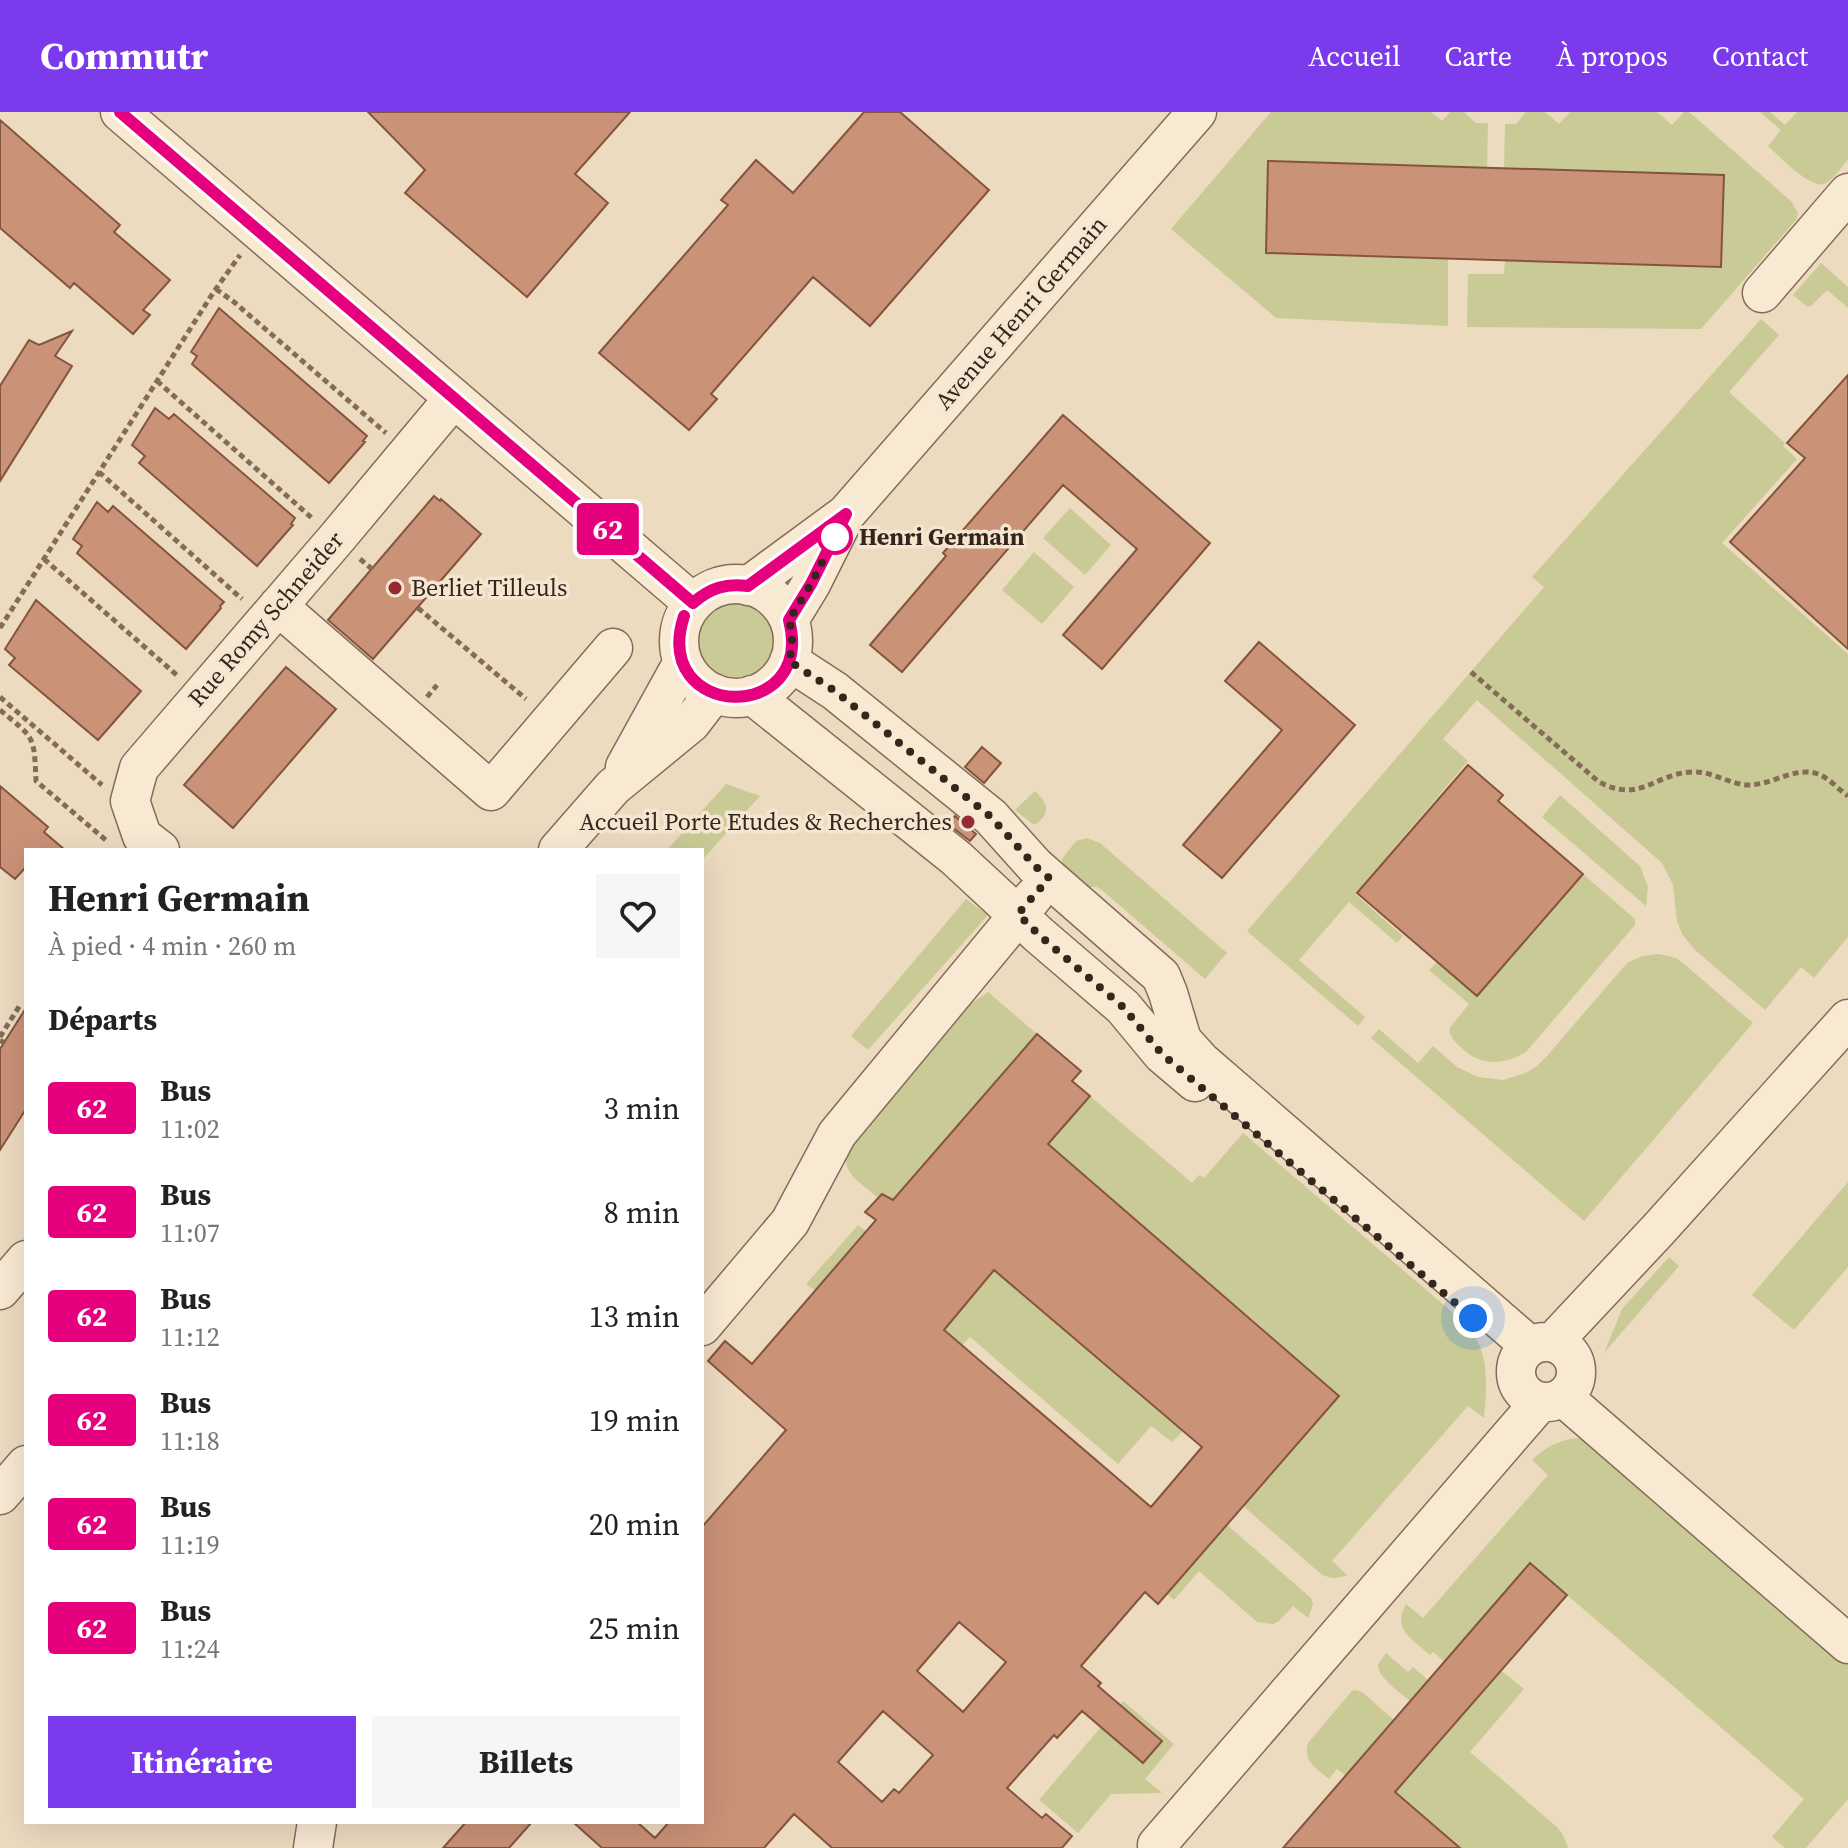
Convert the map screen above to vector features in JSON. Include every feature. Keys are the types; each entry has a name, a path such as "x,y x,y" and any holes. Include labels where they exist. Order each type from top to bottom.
{"street":[{"path":"120,112 693,603 679,631 683,662 701,686 726,697 752,695 768,688 780,676 792,648 789,620 782,608 762,590 748,586"},
{"name":"Avenue Henri Germain","path":"693,603 704,593 718,587 733,584 748,586 846,514 1197,112"},
{"path":"1762,293 1848,193"},
{"name":"Rue Romy Schneider","path":"130,801 139,768 454,398"},
{"name":"Avenue Henri Germain","path":"789,620 846,514"},
{"path":"272,613 491,791 613,648"},
{"path":"789,661 835,691 991,817 1035,866 1161,976 1182,1040 1201,1061 1534,1348"},
{"path":"613,787 683,662"},
{"path":"560,848 613,787 691,723 714,693"},
{"path":"752,695 956,858 1123,1007 1162,1054 1534,1348 1561,1346 1576,1366 1559,1394 1153,1847"},
{"path":"130,801 142,836 157,848"},
{"path":"704,1324 790,1222 837,1134 1049,878"},
{"path":"1848,1019 1669,1218 1516,1366 1515,1375 1523,1393 1531,1399 1559,1394 1848,1619"},
{"path":"0,1290 24,1262"},
{"path":"1559,1394 1848,1644"},
{"path":"0,1495 24,1467"},
{"path":"313,1848 317,1824"}],"path":[{"path":"0,628 216,289 258,230"},
{"path":"216,289 408,452"},
{"path":"157,381 372,569"},
{"path":"99,472 272,613"},
{"path":"44,559 200,696"},
{"path":"418,608 551,720"},
{"path":"1471,672 1599,782 1613,789 1637,790 1677,775 1695,772 1713,774 1740,784 1758,785 1804,772 1818,774 1848,796"},
{"path":"0,697 113,795 130,801"},
{"path":"0,710 29,734 35,744 36,781 116,848"},
{"path":"1,1040 20,1005"}],"green space":[{"path":"1271,112 1431,112 1442,121 1450,112 1464,112 1476,123 1488,123 1487,168 1268,162 1266,253 1448,259 1448,326 1276,318 1171,229"},
{"path":"1526,112 1545,112 1559,124 1570,112 1657,112 1672,125 1684,112 1689,112 1791,201 1798,213 1796,220 1701,329 1467,327 1468,274 1504,274 1505,261 1721,267 1724,175 1504,169 1505,124 1516,124"},
{"path":"1760,112 1770,112 1785,125 1797,112 1848,112 1848,159 1826,183 1812,182 1768,146 1781,130"},
{"path":"1821,263 1848,287 1848,308 1827,290 1808,307 1793,295"},
{"path":"1761,319 1779,335 1729,392 1785,443 1783,446 1797,459 1722,543 1848,654 1848,937 1814,978 1801,967 1765,1010 1694,949 1682,934 1677,921 1673,885 1662,863 1477,700 1443,739 1468,761 1355,894 1403,936 1397,943 1349,902 1299,960 1365,1017 1358,1026 1247,931 1544,587 1532,577"},
{"path":"1070,508 1111,545 1085,575 1043,538"},
{"path":"1034,552 1074,587 1042,624 1002,590"},
{"path":"737,601 753,604 766,613 775,626 778,642 775,658 766,671 753,680 737,683 721,680 708,671 699,658 696,642 699,626 708,613 721,604"},
{"path":"726,784 760,796 704,858 704,848 669,848"},
{"path":"1035,791 1043,800 1046,813 1034,825 1015,810"},
{"path":"1560,795 1640,866 1648,887 1646,906 1542,817"},
{"path":"1087,838 1100,843 1227,953 1205,979 1103,891 1097,887 1087,887 1062,865 1062,859 1076,841"},
{"path":"1583,874 1635,919 1635,925 1526,1052 1495,1062 1471,1055 1454,1041 1449,1029 1469,1004 1429,970 1437,962 1477,996"},
{"path":"966,899 988,915 868,1050 851,1036"},
{"path":"1659,954 1676,958 1753,1023 1584,1221 1371,1038 1379,1029 1418,1063 1433,1046 1457,1067 1478,1077 1503,1080 1537,1066 1627,963 1642,956"},
{"path":"988,992 1037,1034 893,1200 882,1193 878,1198 849,1171 846,1164 848,1149 961,1010"},
{"path":"1090,1096 1192,1183 1199,1175 1204,1178 1243,1133 1459,1318 1480,1346 1485,1366 1484,1418 1468,1406 1332,1561 1347,1575 1334,1578 1321,1574 1243,1506 1338,1396 1250,1352 1267,1332 1026,1125 1040,1107 1063,1127"},
{"path":"1848,1182 1848,1267 1794,1330 1752,1295"},
{"path":"858,1225 866,1231 815,1290 806,1284"},
{"path":"963,1244 1183,1431 1172,1442 1151,1426 1118,1464 970,1337 962,1345 912,1303"},
{"path":"1669,1257 1679,1266 1604,1353 1622,1309"},
{"path":"1578,1438 1589,1440 1848,1654 1848,1799 1806,1848 1785,1848 1772,1837 1804,1799 1530,1563 1445,1662 1433,1652 1430,1655 1406,1633 1401,1620 1406,1604 1423,1618 1548,1475 1532,1460 1553,1445"},
{"path":"1227,1525 1311,1598 1313,1605 1308,1618 1293,1606 1273,1624 1257,1622 1199,1571 1174,1600 1167,1594"},
{"path":"1386,1653 1408,1672 1413,1667 1428,1680 1410,1701 1379,1670 1378,1665"},
{"path":"1501,1670 1524,1689 1470,1752 1558,1828 1568,1848 1460,1848 1395,1792"},
{"path":"1354,1690 1362,1692 1394,1720 1346,1776 1337,1769 1329,1779 1309,1760 1308,1743"},
{"path":"1123,1701 1174,1744 1145,1779 1162,1793 1111,1794 1078,1833 1039,1800"}],"building":[{"path":"368,112 630,112 575,174 608,203 527,297 405,193 425,170"},
{"path":"864,112 900,112 989,190 870,326 813,277 711,394 717,399 689,430 599,353 728,205 721,200 756,160 793,193"},
{"path":"0,120 120,225 114,232 170,280 143,310 150,315 133,334 74,283 70,288 0,228"},
{"path":"1268,161 1724,175 1721,267 1266,253"},
{"path":"219,308 367,436 329,483 192,364 197,356 191,352"},
{"path":"72,331 55,356 72,366 0,481 0,386 29,340 39,345"},
{"path":"1848,375 1848,649 1730,542 1805,458 1787,443"},
{"path":"155,408 169,419 174,414 295,518 293,525 257,566 139,463 145,456 132,445"},
{"path":"1063,415 1210,543 1102,669 1063,635 1137,549 1063,485 902,672 870,645 946,556 943,553"},
{"name":"Berliet Tilleuls","path":"434,496 481,534 373,659 328,620"},
{"path":"97,502 108,512 113,506 224,602 186,649 77,553 82,546 73,539"},
{"path":"36,600 141,691 98,740 9,665 15,658 5,649"},
{"path":"1259,642 1355,725 1222,878 1183,845 1282,730 1225,681"},
{"path":"286,667 336,709 233,828 184,785"},
{"path":"982,747 1001,763 984,783 965,767"},
{"path":"1468,765 1503,795 1498,801 1583,874 1477,996 1357,893"},
{"path":"0,786 48,827 44,832 63,848 24,848 24,869 15,879 0,867"},
{"path":"955,816 976,834 970,841 948,824"},
{"path":"24,1011 24,1112 0,1150 0,1049"},
{"path":"1037,1034 1081,1071 1072,1081 1090,1096 1048,1144 1339,1396 1158,1604 1145,1592 1081,1666 1101,1683 1098,1686 1162,1741 1143,1763 1082,1711 1057,1738 1054,1735 1007,1788 1042,1818 1046,1814 1072,1836 1062,1848 832,1848 794,1814 764,1848 602,1848 575,1824 639,1824 655,1838 667,1824 704,1824 704,1525 786,1430 708,1361 725,1341 752,1364 876,1220 865,1212 882,1194 893,1200","holes":["994,1270 1202,1447 1151,1507 944,1330","959,1622 1006,1662 963,1712 917,1671","883,1711 933,1755 899,1793 894,1789 882,1802 838,1762"]},
{"path":"1530,1563 1567,1595 1395,1792 1460,1848 1283,1848"},
{"path":"464,1824 530,1824 509,1848 443,1848"}],"bus line":[{"name":"62","path":"120,112 693,603 704,593 718,587 733,584 748,586 846,514 789,620 792,634 789,661 768,688 739,698 726,697 701,686 690,675 679,647 679,631 684,616"}],"place":[{"name":"Henri Germain","path":"835,537"},
{"name":"Berliet Tilleuls","path":"395,588"},
{"name":"Accueil Porte Etudes & Recherches","path":"968,822"}],"route":[{"path":"835,537 789,620 792,648 789,661 835,691 991,817 1049,878 1018,914 1123,1007 1162,1054 1473,1318"}]}
